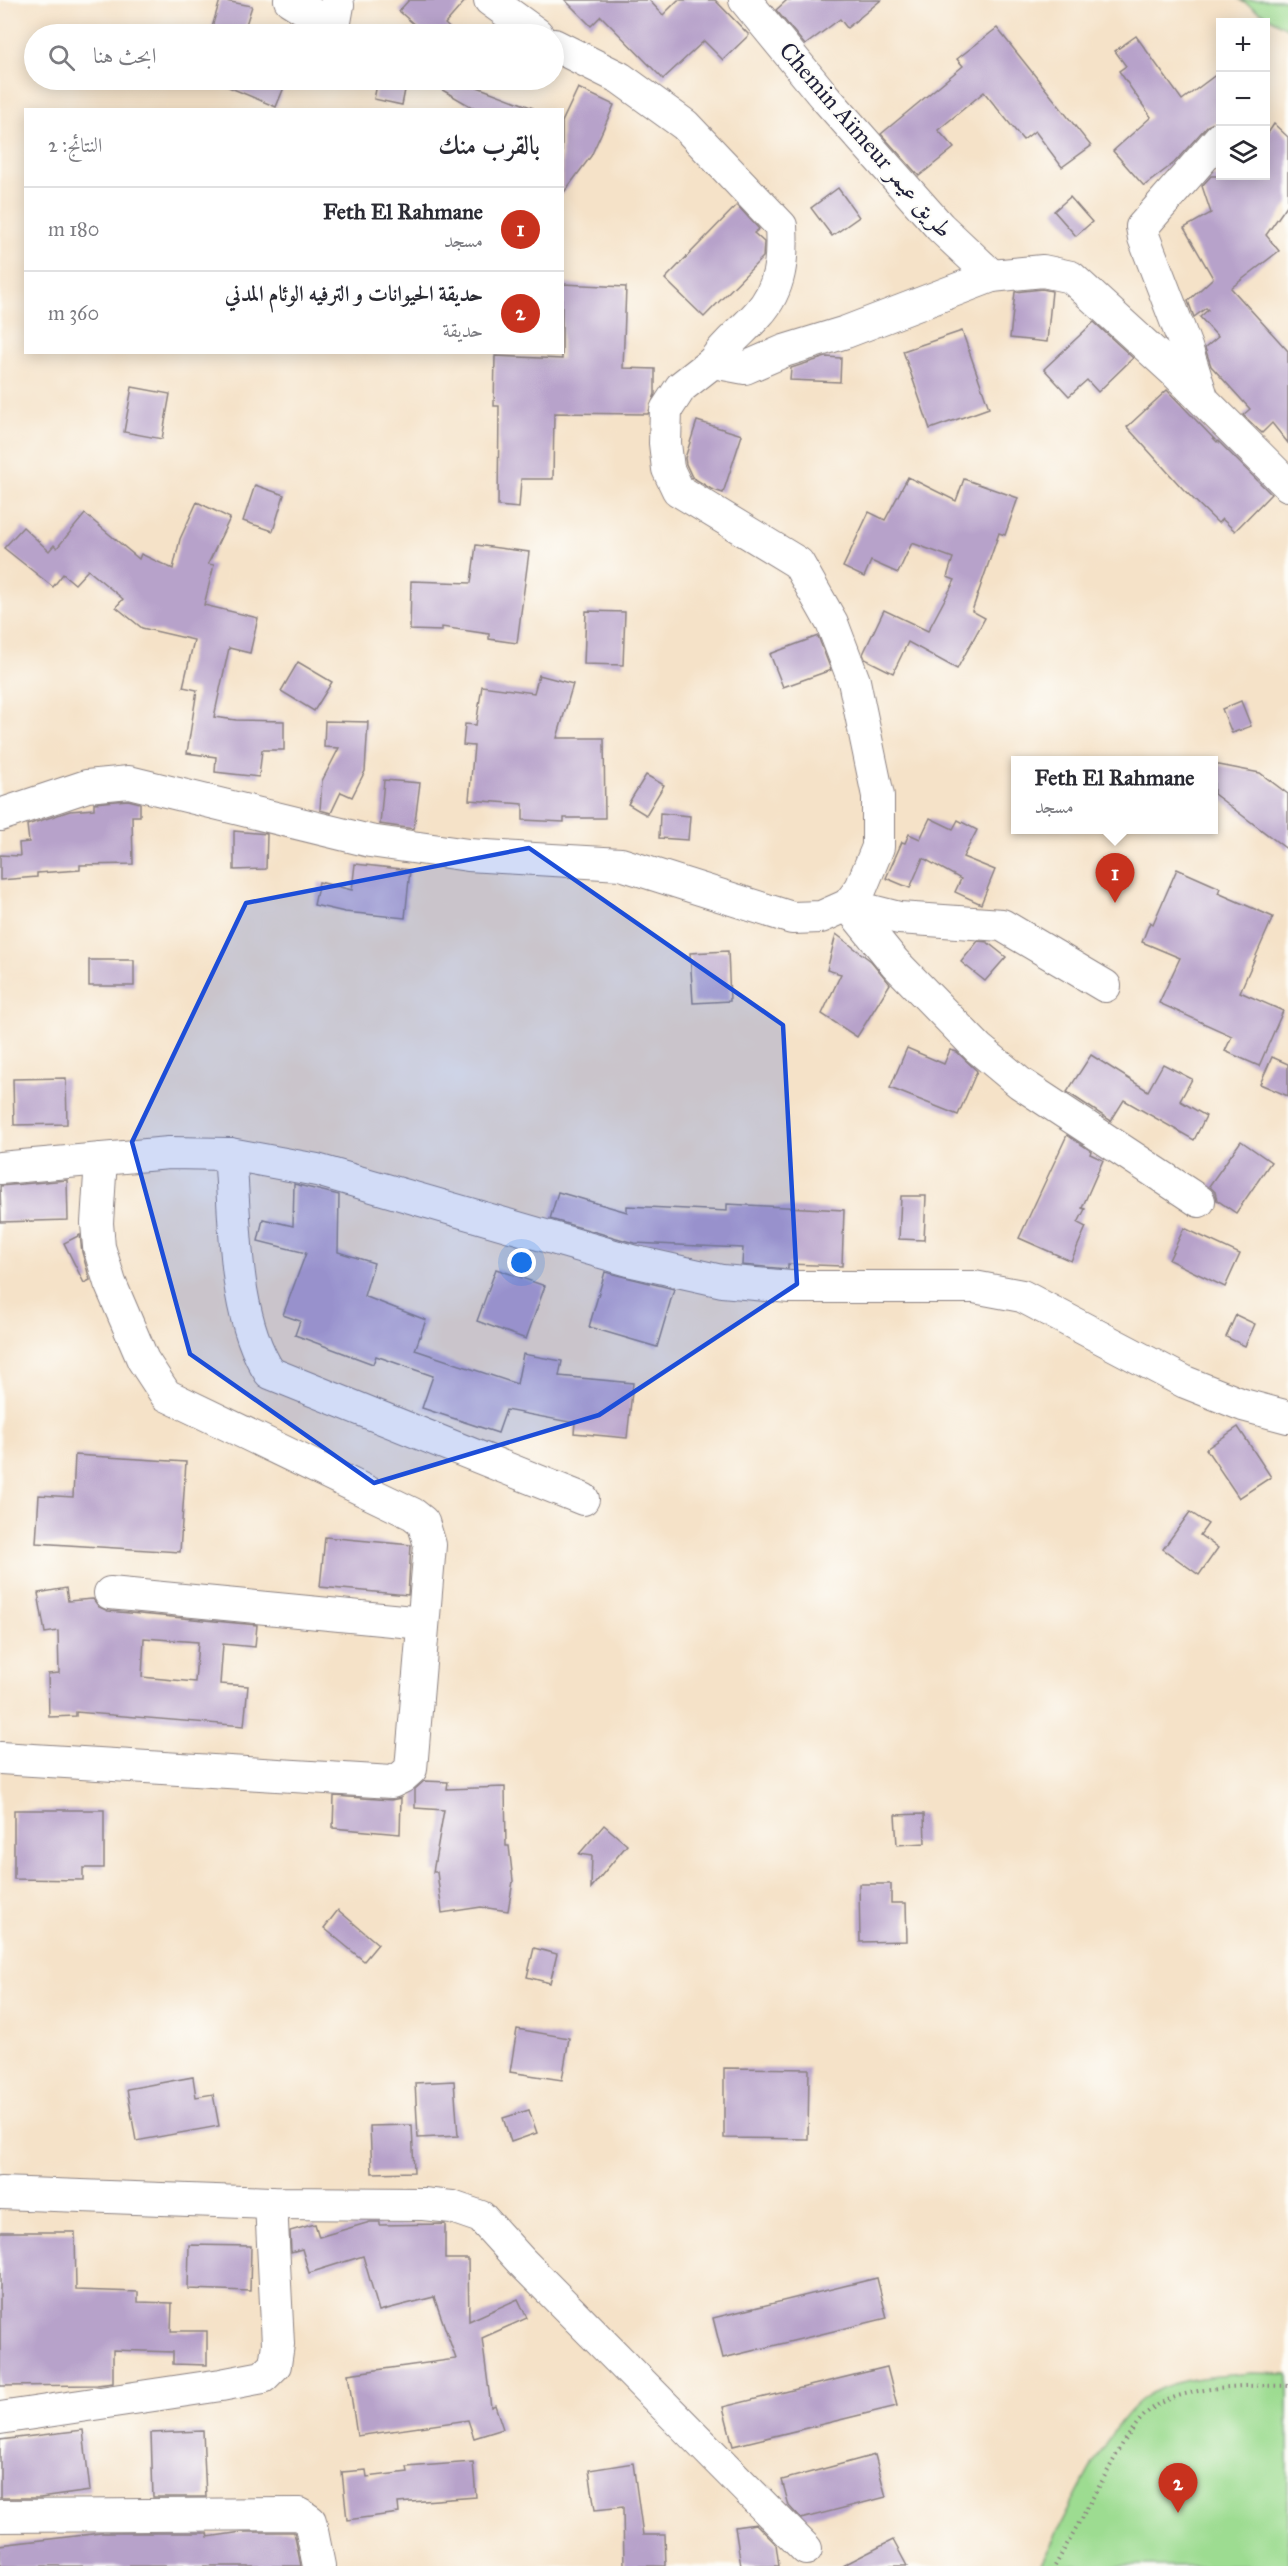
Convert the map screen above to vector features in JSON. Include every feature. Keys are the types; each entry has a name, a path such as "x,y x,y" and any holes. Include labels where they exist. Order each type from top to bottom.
{"street":[{"path":"290,0 325,22 335,22 337,0"},
{"path":"490,0 523,24"},
{"name":"Chemin Aïmeur طريق عيمر","path":"745,0 823,94 940,227 992,276"},
{"path":"0,815 87,786 129,782 370,841 468,855 621,864 792,918 821,917 848,905 861,888 878,847 878,796 854,681 832,623 798,563 678,490 668,469 665,443 666,410 681,387 713,362 726,343 760,313 777,283 783,256 781,226 686,125 620,78 564,50"},
{"path":"1204,401 1144,238 1142,226 1216,144"},
{"path":"713,362 745,368 992,276 1043,271 1071,276 1204,401 1288,485"},
{"path":"848,905 899,918 1002,926 1105,986"},
{"path":"848,905 895,963 978,1048 1020,1083 1199,1201"},
{"path":"0,1168 169,1153 230,1154 317,1170 632,1261 722,1281 790,1287 974,1287 1022,1296 1185,1382 1243,1405 1288,1417"},
{"path":"230,1154 242,1298 260,1358 270,1373 583,1499"},
{"path":"0,1758 392,1782 402,1777 411,1768 430,1545 423,1522 413,1514 166,1395 143,1360 110,1283 99,1247 97,1223 101,1159"},
{"path":"110,1593 423,1623"},
{"path":"0,2193 271,2203 423,2204 452,2207 481,2217 521,2261 806,2549"},
{"path":"0,2418 263,2377 275,2365 278,2344 271,2203"},
{"path":"0,2516 300,2514 310,2521 319,2566"}],"path":[{"path":"1055,2566 1123,2443 1136,2424 1153,2408 1176,2398 1206,2391 1252,2385 1288,2386"}],"highlighted area":[{"path":"529,848 783,1025 797,1284 599,1415 374,1483 190,1354 132,1142 246,903"}],"green space":[{"path":"1240,0 1288,0 1288,29"},
{"path":"1251,2373 1288,2374 1288,2566 1040,2566 1100,2452 1114,2430 1144,2398 1168,2385 1182,2381"}],"building":[{"path":"220,0 252,6 246,24 213,24"},
{"path":"409,0 466,0 445,24 414,24 399,11"},
{"path":"565,0 649,0 663,15 678,0 715,0 749,35 723,60 704,41 663,79 601,16 591,26"},
{"path":"787,0 881,0 847,28 840,19 805,45 776,10"},
{"path":"997,28 1091,146 1062,167 1035,131 1023,140 984,92 938,130 954,148 919,176 881,134 963,66 957,59"},
{"path":"1136,36 1182,100 1216,75 1216,122 1207,126 1174,163 1144,186 1113,151 1151,117 1119,71 1126,66 1115,51"},
{"path":"578,88 614,105 591,156 564,192 564,118"},
{"path":"236,90 283,90 276,107"},
{"path":"376,90 405,90 402,105 374,99"},
{"path":"442,90 485,90 533,108 474,108"},
{"path":"1274,124 1288,137 1288,204 1266,235 1279,251 1231,288 1288,351 1288,443 1272,423 1262,433 1243,415 1250,409 1211,366 1205,348 1218,337 1200,317 1208,310 1206,308 1194,317 1188,301 1213,278 1184,228 1211,213 1202,186 1211,176 1216,176 1216,180 1270,180 1270,130"},
{"path":"838,188 859,217 832,236 811,208"},
{"path":"1070,197 1092,222 1076,236 1054,211"},
{"path":"737,205 759,229 754,233 764,242 763,257 704,317 665,279"},
{"path":"564,284 626,287 623,368 655,369 655,394 648,414 554,413 553,479 521,479 519,508 498,506 499,406 494,406 495,356 562,359 562,354 564,354"},
{"path":"1042,289 1052,291 1047,342 1010,338 1015,292"},
{"path":"1094,322 1133,358 1098,392 1087,380 1069,396 1044,369"},
{"path":"962,331 989,408 930,429 903,351"},
{"path":"826,357 841,358 840,382 790,380 791,368"},
{"path":"132,387 170,394 162,439 124,432"},
{"path":"1167,390 1271,494 1235,531 1222,519 1218,523 1183,489 1127,427"},
{"path":"697,421 742,435 723,493 711,489 692,477 686,464 685,458"},
{"path":"908,477 956,501 964,479 1018,498 1005,535 999,533 972,611 985,618 957,669 908,642 893,673 865,659 863,654 884,610 928,631 955,580 947,577 953,558 912,543 898,573 871,561 864,577 843,567 869,512 885,520"},
{"path":"255,485 284,495 273,531 243,521"},
{"path":"197,502 230,518 208,564 214,565 204,605 258,618 250,653 229,648 214,717 284,721 284,750 262,750 259,777 215,772 216,757 187,753 197,690 183,687 194,640 142,628 116,607 123,599 88,570 75,584 63,574 53,587 4,548 23,527 49,551 54,545 57,548 85,514 139,559 141,554 173,569 180,539"},
{"path":"476,545 529,552 517,643 489,639 489,634 442,627 442,631 410,630 411,581 471,583"},
{"path":"586,611 625,612 623,665 584,664"},
{"path":"818,636 831,670 783,687 770,654"},
{"path":"298,662 332,682 314,711 281,691"},
{"path":"539,675 573,684 557,738 604,738 605,818 564,818 564,822 523,820 523,804 469,800 474,746 463,745 465,724 476,725 482,686 534,693"},
{"path":"1241,701 1251,726 1232,733 1222,709"},
{"path":"325,721 368,722 365,771 352,797 341,792 331,813 320,810 322,781 339,748 324,747"},
{"path":"1218,765 1260,773 1288,794 1288,850 1218,797"},
{"path":"646,775 664,785 646,815 628,804"},
{"path":"384,780 420,783 414,829 380,824"},
{"path":"128,800 140,803 140,816 132,816 133,864 80,865 80,870 37,873 37,877 0,880 0,855 20,856 19,843 29,842 27,825 70,811 94,809 94,803"},
{"path":"660,813 690,816 688,840 659,838"},
{"path":"930,818 953,829 958,820 977,830 963,857 995,870 981,904 955,892 961,879 923,858 910,888 886,878 902,842 905,843 909,834 920,839"},
{"path":"234,831 267,834 266,869 234,870"},
{"path":"355,864 410,870 405,918 345,912 314,905 319,882 352,890"},
{"path":"1177,869 1220,888 1218,893 1273,917 1240,992 1283,1011 1259,1066 1225,1051 1232,1036 1159,1003 1180,958 1142,942 1150,922 1153,924"},
{"path":"836,934 871,961 890,984 857,1037 822,1014 841,974 827,970"},
{"path":"978,941 987,942 1006,957 985,981 961,962"},
{"path":"728,951 730,1001 693,1003 690,953"},
{"path":"89,960 134,960 134,986 89,986"},
{"path":"907,1048 944,1064 950,1050 957,1052 977,1071 958,1115 890,1088"},
{"path":"1091,1055 1148,1091 1163,1064 1192,1079 1180,1101 1206,1116 1194,1140 1124,1100 1111,1121 1067,1092"},
{"path":"1272,1057 1288,1064 1288,1096 1260,1084"},
{"path":"66,1078 67,1124 14,1125 13,1079"},
{"path":"1067,1135 1091,1151 1090,1154 1103,1160 1082,1208 1085,1209 1078,1223 1086,1227 1071,1261 1019,1238"},
{"path":"1241,1141 1271,1162 1236,1213 1217,1200 1215,1192 1209,1186"},
{"path":"67,1180 68,1220 1,1222 0,1186"},
{"path":"294,1184 339,1195 338,1252 374,1263 364,1296 426,1320 415,1350 517,1384 523,1354 562,1361 559,1376 633,1383 627,1438 574,1433 575,1423 506,1410 498,1433 422,1408 433,1376 376,1356 373,1364 295,1335 300,1321 283,1315 306,1253 258,1241 263,1219 293,1226"},
{"path":"558,1192 627,1212 627,1206 727,1211 727,1204 844,1210 842,1266 788,1264 788,1269 742,1265 743,1248 634,1243 550,1219"},
{"path":"901,1196 926,1196 924,1240 899,1239"},
{"path":"1184,1228 1240,1254 1225,1287 1169,1260"},
{"path":"80,1235 90,1280 84,1283 64,1243"},
{"path":"496,1269 545,1286 526,1339 477,1321"},
{"path":"605,1272 674,1289 657,1347 589,1327"},
{"path":"1236,1315 1255,1324 1245,1346 1226,1337"},
{"path":"1238,1427 1271,1477 1239,1498 1206,1449"},
{"path":"75,1455 186,1462 180,1552 36,1543 39,1495 73,1497"},
{"path":"1190,1512 1208,1524 1200,1535 1218,1548 1199,1575 1163,1549"},
{"path":"325,1537 411,1545 408,1595 320,1587"},
{"path":"66,1588 68,1601 93,1599 99,1607 108,1611 257,1625 255,1647 223,1644 220,1684 248,1686 244,1726 76,1712 76,1716 49,1717 48,1674 59,1673 58,1631 45,1633 38,1593","holes":["144,1638 198,1642 195,1682 142,1677"]},
{"path":"424,1781 448,1782 447,1789 505,1787 506,1846 509,1846 513,1881 508,1911 481,1907 442,1913 437,1872 433,1872 444,1810 415,1808 415,1789"},
{"path":"334,1796 391,1800 401,1798 400,1834 333,1828"},
{"path":"14,1810 104,1810 104,1868 83,1868 83,1880 14,1879"},
{"path":"924,1814 925,1843 897,1845 895,1815"},
{"path":"604,1825 627,1845 591,1888 592,1856 579,1854"},
{"path":"859,1884 891,1884 891,1903 906,1903 907,1941 860,1942"},
{"path":"338,1910 378,1944 364,1961 324,1928"},
{"path":"534,1948 557,1954 550,1983 527,1977"},
{"path":"517,2029 569,2038 562,2080 510,2072"},
{"path":"724,2068 809,2069 808,2139 724,2138"},
{"path":"193,2077 196,2097 213,2094 219,2126 136,2141 127,2089"},
{"path":"454,2081 458,2136 418,2138 415,2083"},
{"path":"529,2110 537,2133 511,2142 503,2118"},
{"path":"412,2125 414,2172 372,2173 370,2126"},
{"path":"370,2222 380,2222 380,2225 445,2224 445,2259 468,2259 469,2321 518,2299 527,2318 482,2338 491,2407 495,2405 503,2429 474,2438 468,2420 357,2436 348,2374 456,2359 434,2297 379,2311 363,2256 309,2273 302,2249 291,2252 290,2231 315,2224 319,2237"},
{"path":"0,2232 75,2232 76,2290 138,2292 138,2302 172,2303 171,2331 207,2331 207,2365 173,2364 173,2352 113,2350 113,2383 0,2386"},
{"path":"189,2245 251,2246 250,2291 188,2289"},
{"path":"877,2278 887,2318 723,2358 713,2318"},
{"path":"887,2367 897,2406 733,2446 723,2407"},
{"path":"83,2430 90,2491 40,2498 0,2498 0,2440"},
{"path":"203,2431 206,2497 153,2497 151,2433"},
{"path":"875,2455 886,2497 801,2519 789,2506 782,2480"},
{"path":"473,2462 476,2497 398,2503 399,2513 347,2520 342,2472 366,2470 367,2477 408,2472 407,2467"},
{"path":"633,2463 643,2535 665,2535 666,2566 624,2566 623,2507 595,2510 589,2470"},
{"path":"756,2524 776,2544 779,2566 741,2566 735,2527"},
{"path":"242,2532 294,2532 301,2566 0,2566 0,2545 101,2533 207,2533 208,2537"},
{"path":"893,2540 907,2566 842,2566"}],"place":[{"name":"Feth El Rahmane","path":"1115,903"},
{"name":"حديقة الحيوانات و الترفيه الوئام المدني","path":"1178,2513"}]}
